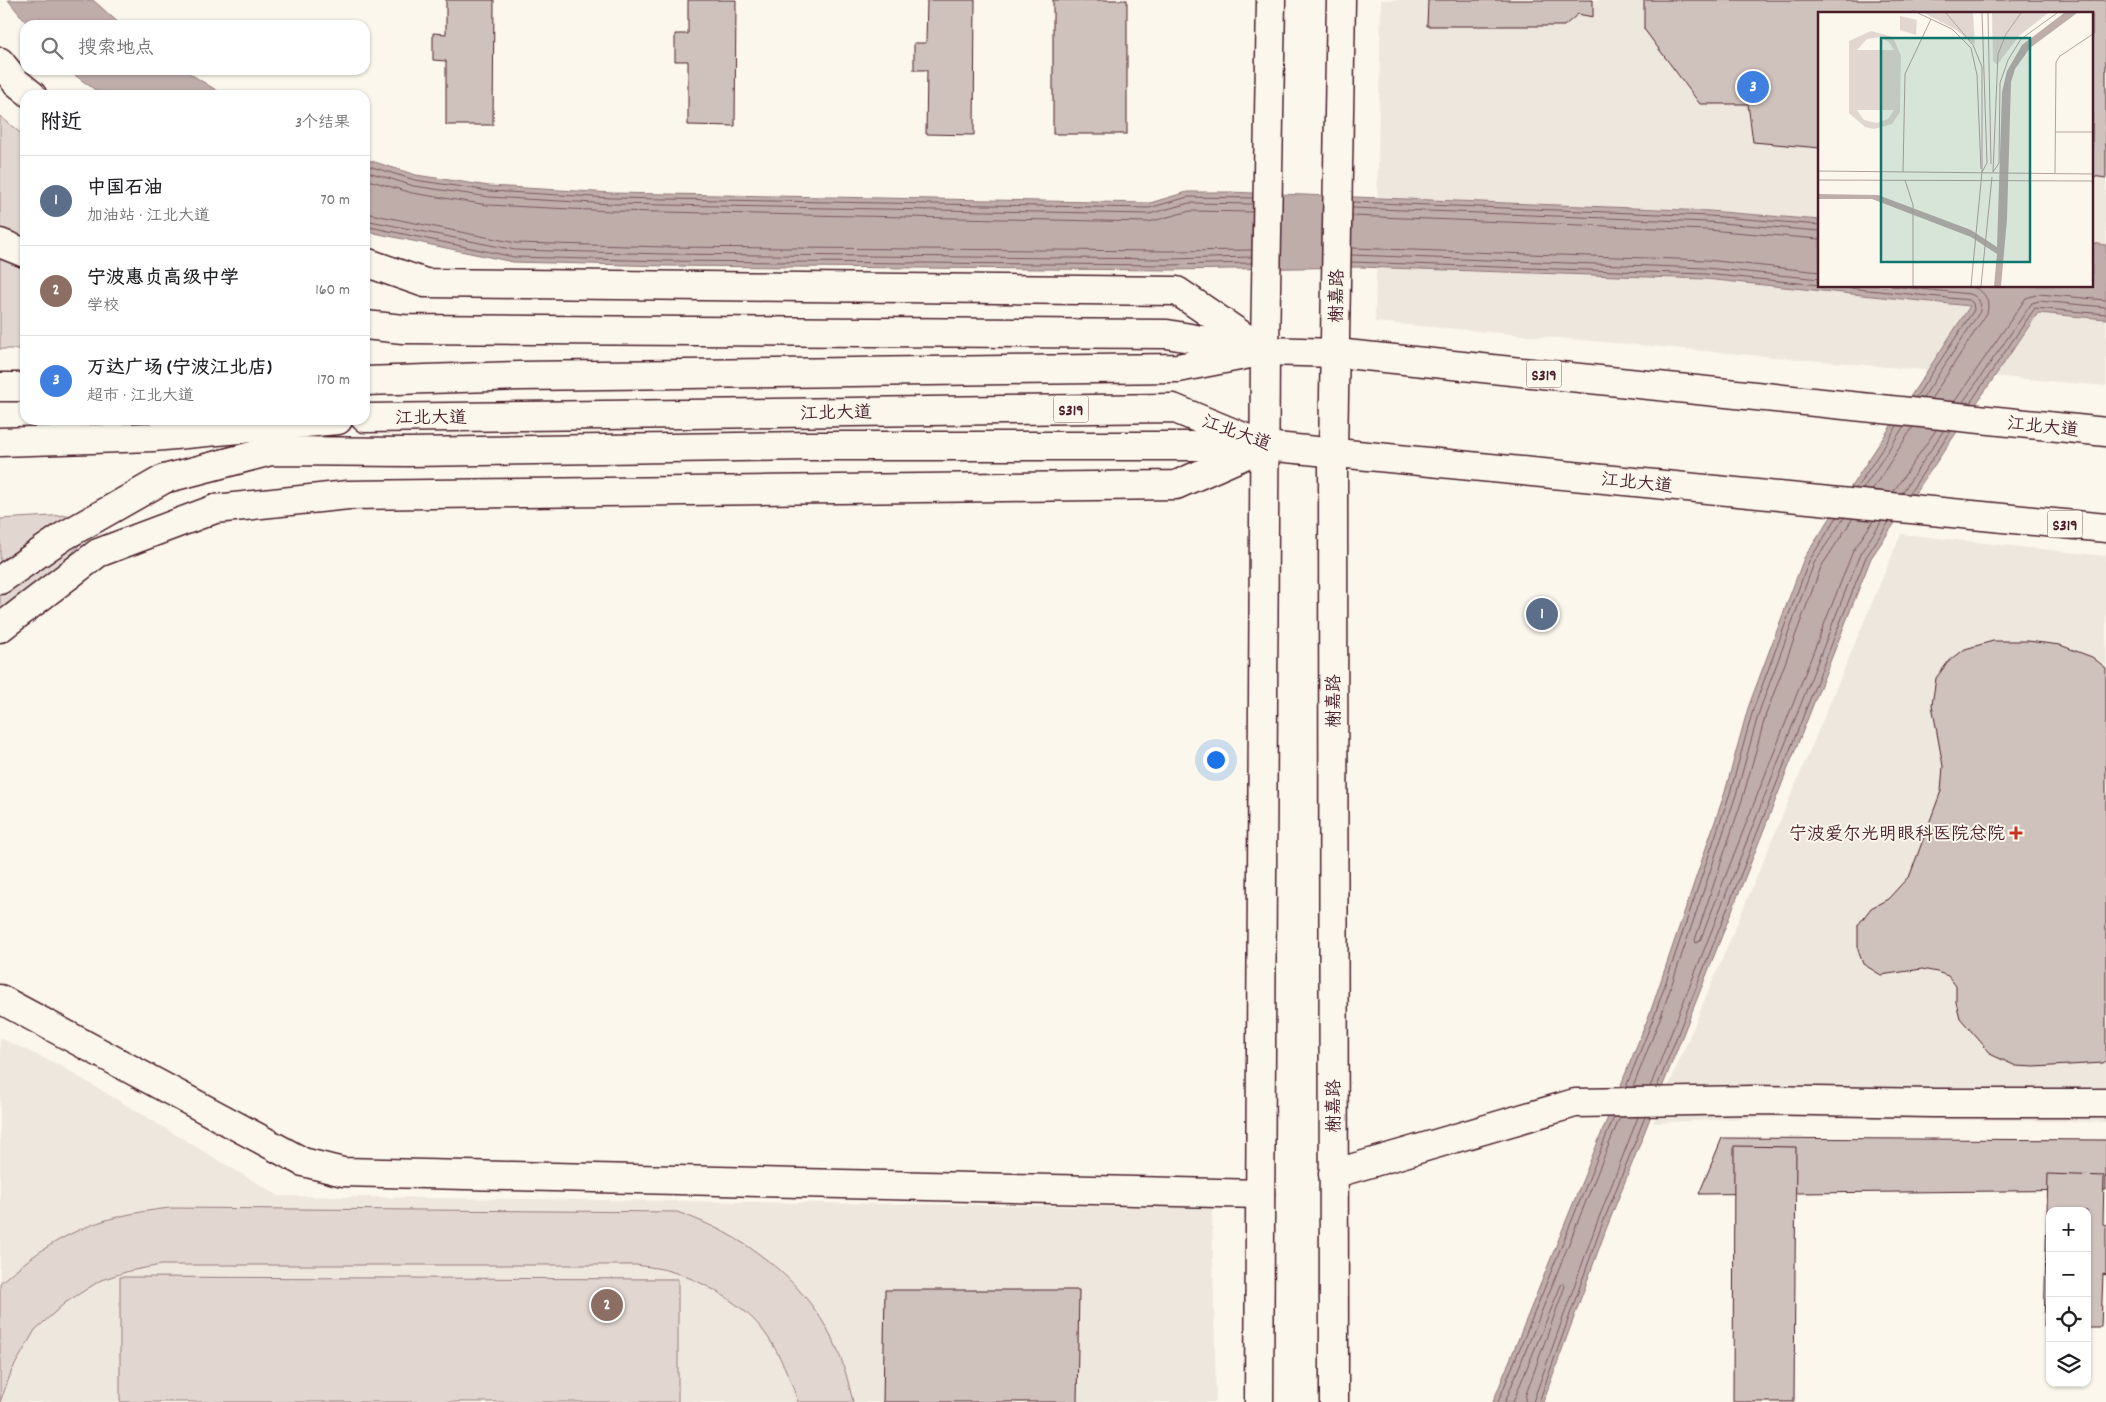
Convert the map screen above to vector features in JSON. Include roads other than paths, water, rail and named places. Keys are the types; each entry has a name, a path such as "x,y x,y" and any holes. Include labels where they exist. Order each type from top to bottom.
{"main road":[{"path":"1259,1402 1265,350 1271,0"},
{"name":"榭嘉路","path":"1334,1402 1333,452 1341,0"},
{"path":"0,62 16,82 26,90"},
{"path":"0,243 20,251"},
{"path":"370,264 424,283 1177,292 1265,350"},
{"path":"370,326 403,329 1167,334 1265,350"},
{"name":"江北大道","path":"370,381 520,376 1178,368 1265,350 1336,352 2093,431"},
{"path":"0,387 20,387"},
{"name":"江北大道","path":"370,418 1173,408 1265,446 2106,528"},
{"path":"0,442 153,437 284,425"},
{"path":"0,580 64,536 164,479 271,451 408,452 810,446 1265,446"},
{"path":"0,628 98,553 215,509 348,495 1176,485 1265,446"},
{"path":"0,999 303,1162 343,1172 1260,1194"},
{"path":"1333,1174 1575,1103 1753,1100 2106,1103"}],"water":[{"path":"8,0 93,0 115,20 24,20"},
{"path":"75,75 192,75 216,90 95,90"},
{"path":"370,161 416,175 489,186 612,193 1150,203 1187,192 1228,192 1709,211 1818,220 1818,288 2094,288 2094,243 2106,245 2106,319 2038,313 1871,558 1605,1232 1543,1402 1493,1402 1650,1013 1725,792 1748,708 1804,558 1970,306 1705,279 1361,267 1169,270 666,266 513,262 370,232"}],"place":[{"name":"万达广场 (宁波江北店)","path":"1753,87"},
{"name":"中国石油","path":"1542,614"},
{"name":"宁波爱尔光明眼科医院总院","path":"2016,833"},
{"name":"宁波惠贞高级中学","path":"607,1305"}]}
